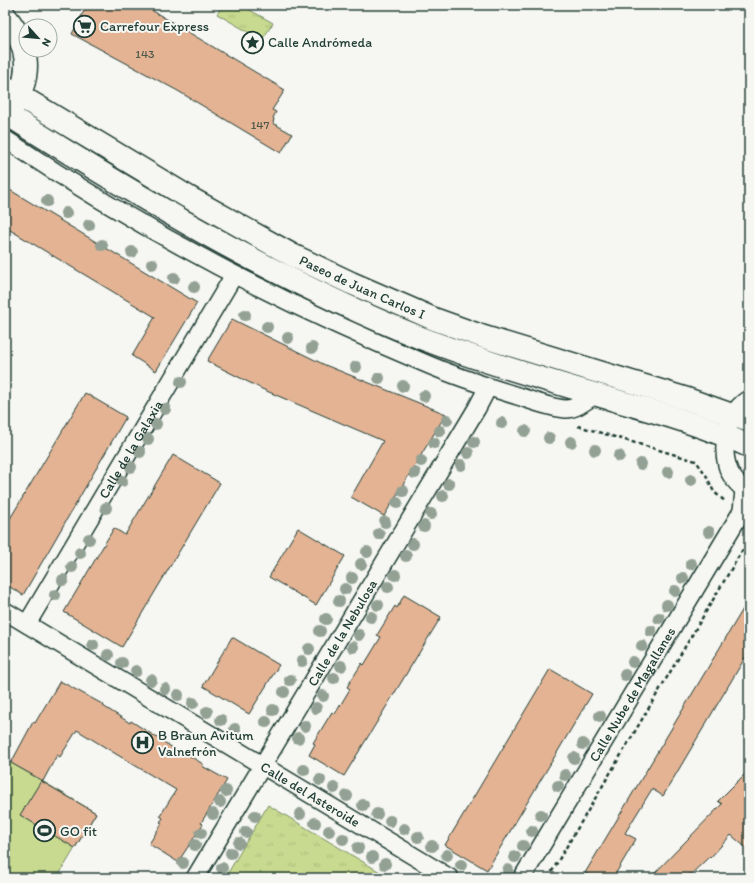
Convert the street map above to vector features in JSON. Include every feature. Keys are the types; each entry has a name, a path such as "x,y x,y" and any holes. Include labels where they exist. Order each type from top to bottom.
{"main road":[{"path":"5,16 16,30 23,45 26,62 26,74 9,106"},
{"name":"Paseo de Juan Carlos I","path":"9,106 125,186 244,255 345,306 474,357 675,418 749,446"},
{"name":"Paseo de Juan Carlos I","path":"9,106 229,220 292,255 351,283 434,319 484,337 741,418"}],"street":[{"path":"5,139 121,210 234,275 349,331 451,374 535,402 568,409 596,394"},
{"name":"Calle de la Galaxia","path":"27,624 234,275"},
{"name":"Calle de la Nebulosa","path":"195,878 477,408 488,387"},
{"path":"747,492 734,480 727,465 725,436 741,418 749,399"},
{"name":"Calle Nube de Magallanes","path":"522,878 746,510 747,492"},
{"name":"Calle del Asteroide","path":"5,611 261,766 450,878"}],"path":[{"path":"548,878 749,539"}],"green space":[{"path":"223,5 241,5 273,23 262,40 217,14"},
{"name":"GO fit","path":"5,759 96,813 57,878 5,878"},
{"path":"268,805 390,878 225,878"}],"building":[{"path":"87,5 143,5 285,90 272,110 276,112 273,118 273,123 292,134 281,153 178,91 72,34"},
{"path":"5,187 197,303 156,371 132,356 155,317 5,227"},
{"path":"232,319 325,365 446,414 384,516 351,497 383,441 262,389 207,361"},
{"path":"85,393 126,417 23,595 5,584 5,527"},
{"path":"173,455 220,483 122,647 64,612 114,528 125,535"},
{"path":"298,528 345,556 316,605 269,577"},
{"path":"404,595 441,617 344,776 309,755 315,744 313,743 332,712 335,714 350,689 347,687 362,663 364,665 381,637 377,635 395,606 397,608"},
{"path":"749,599 749,651 663,796 652,789 625,833 636,839 613,878 594,878 585,873"},
{"path":"232,637 279,665 249,714 203,686"},
{"path":"550,669 592,694 487,870 445,845"},
{"path":"60,681 104,705 103,706 130,723 131,721 184,755 185,753 203,764 202,766 227,780 201,823 203,824 178,862 149,844 162,823 160,822 163,818 160,816 176,790 77,730 60,757 57,755 43,781 11,763 33,722 35,723"},
{"path":"749,770 749,850 731,835 710,858 709,857 687,878 650,878 722,804 718,801"},
{"path":"41,781 96,813 75,848 20,815"}],"place":[{"name":"Carrefour Express","path":"84,26"},
{"name":"Calle Andrómeda","path":"252,42"},
{"name":"B Braun Avitum Valnefrón","path":"142,743"},
{"name":"GO fit","path":"45,831"}]}
